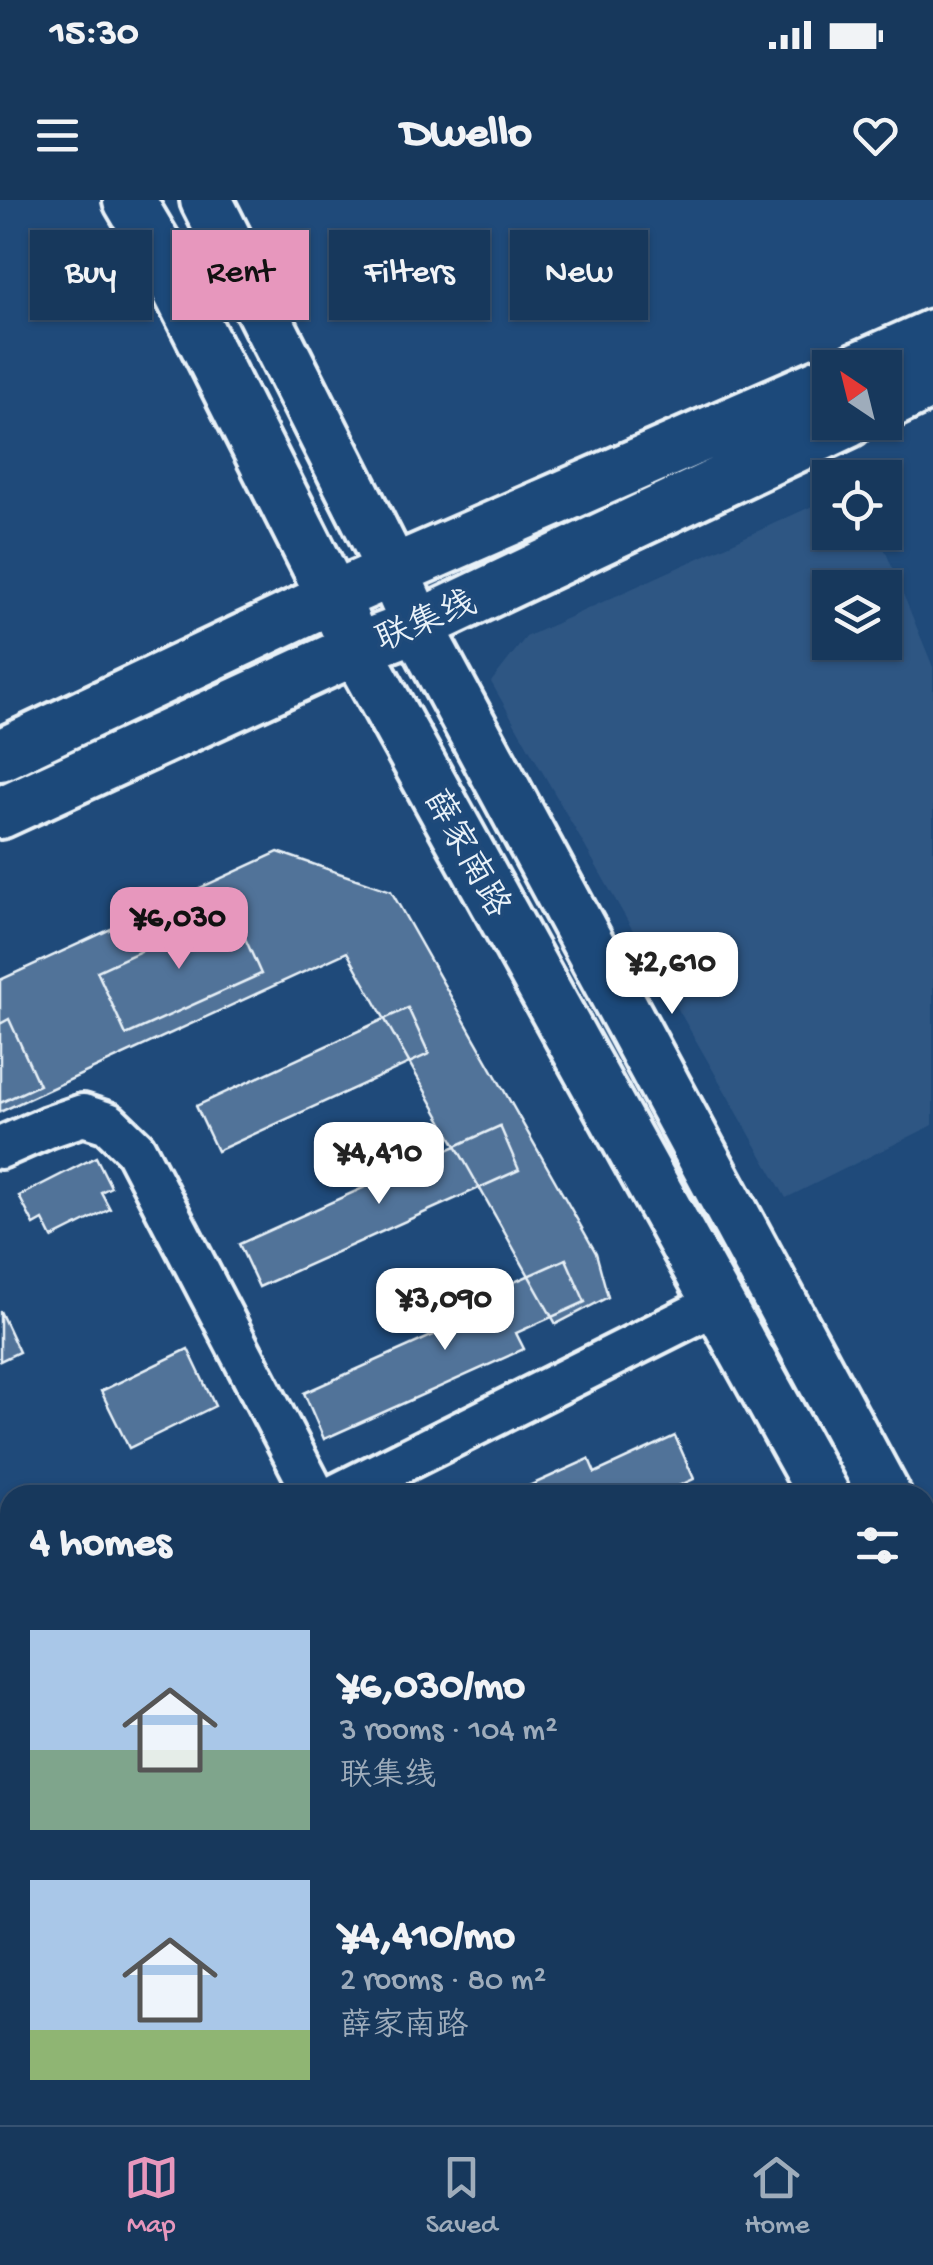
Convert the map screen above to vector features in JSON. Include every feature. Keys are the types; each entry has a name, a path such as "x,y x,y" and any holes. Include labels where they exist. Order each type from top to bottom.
{"main road":[{"name":"薛家南路","path":"129,200 155,244 356,649 818,1485"},
{"name":"薛家南路","path":"206,200 417,626 880,1485"},
{"path":"898,350 933,334"},
{"path":"902,397 933,382"},
{"name":"联集线","path":"0,754 333,597 812,388"},
{"name":"联集线","path":"0,813 356,649 417,626 812,439"}],"lane":[{"path":"0,1148 83,1115 108,1123 135,1149 311,1485"},
{"path":"356,1485 718,1303"}],"shaded area":[{"path":"812,506 812,550 885,550 893,570 812,570 812,660 902,660 902,591 933,667 933,1125 786,1198 491,682 526,637"}],"building":[{"path":"278,852 391,891 596,1253 608,1297 556,1324 347,952 0,1112 0,980"},
{"path":"232,909 261,974 126,1035 97,971"},
{"path":"408,1008 429,1054 217,1151 196,1106"},
{"path":"9,1019 39,1085 0,1103 0,1024"},
{"path":"500,1126 519,1170 259,1287 239,1244"},
{"path":"96,1157 111,1187 101,1192 110,1209 52,1238 43,1220 34,1225 19,1196"},
{"path":"566,1259 585,1302 516,1333 524,1349 324,1439 304,1393 503,1304 496,1290"},
{"path":"0,1311 19,1352 0,1361"},
{"path":"188,1349 215,1406 129,1448 101,1391"},
{"path":"675,1436 694,1479 681,1485 531,1485 589,1459 595,1473"}]}
